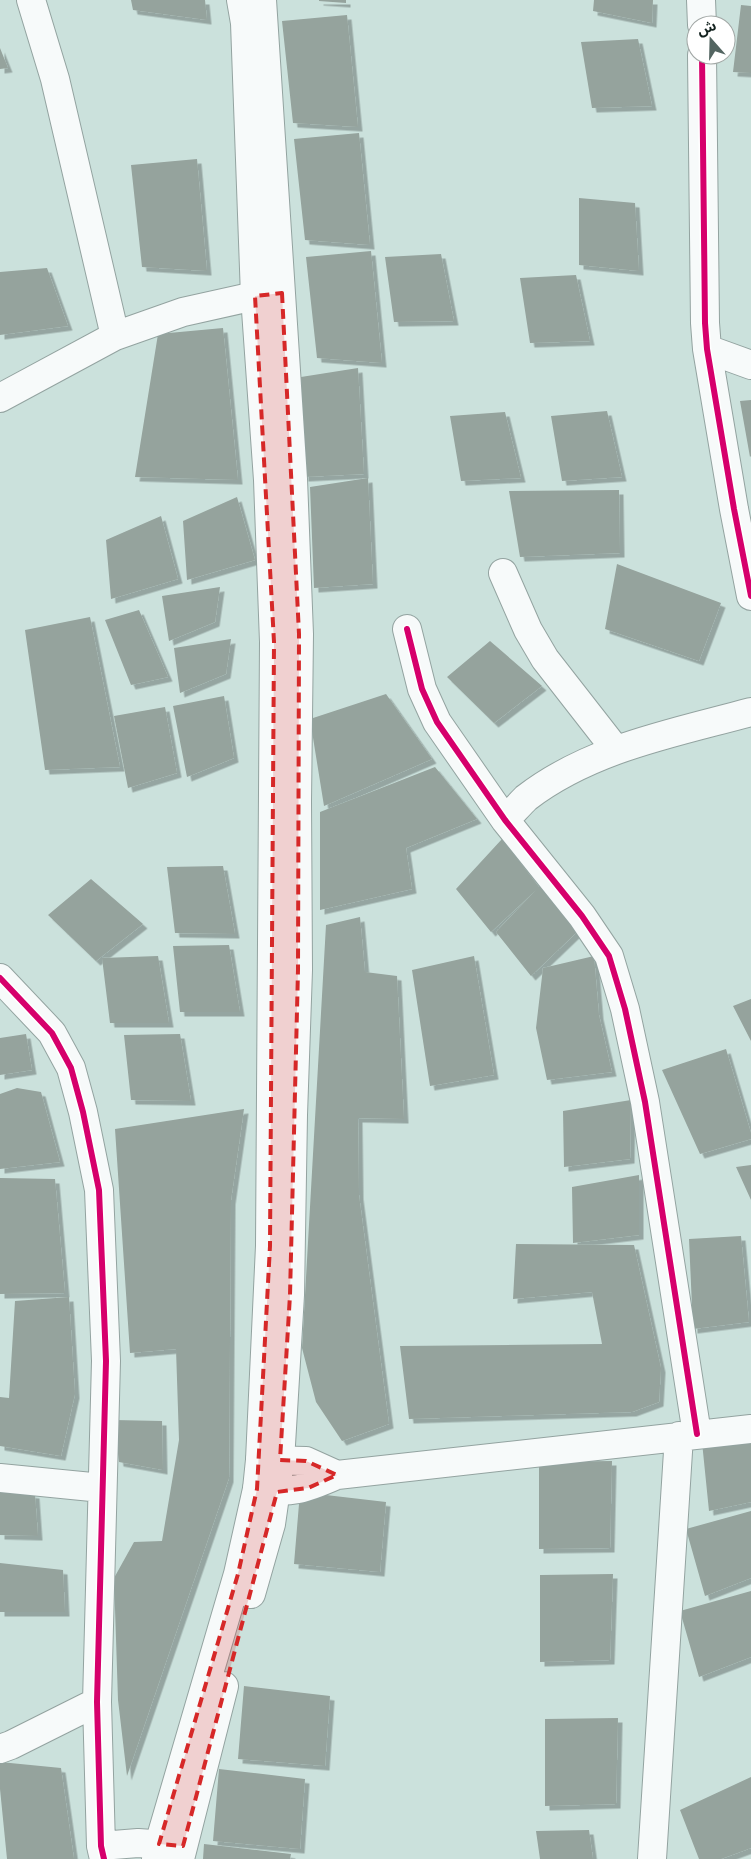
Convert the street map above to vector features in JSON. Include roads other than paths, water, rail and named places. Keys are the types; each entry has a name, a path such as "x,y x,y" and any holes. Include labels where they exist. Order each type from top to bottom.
{"street":[{"path":"31,0 55,79 115,336"},
{"path":"241,0 245,23 255,296 268,480 274,642 270,1460"},
{"path":"0,978 52,1033 71,1068 83,1112 99,1190 106,1361 96,1702 102,1853 138,1843 170,1852 238,1574 267,1491 290,1295 298,970 297,801 299,634 293,479 262,0"},
{"path":"701,0 702,15"},
{"path":"702,65 705,323 707,349 751,596"},
{"path":"0,398 115,336 183,312 255,296 282,293"},
{"path":"707,349 751,365"},
{"path":"503,573 525,624 545,659 616,750"},
{"path":"407,628 422,689 437,722 505,820 582,916 609,956 625,1010 645,1102 688,1435 652,1859"},
{"path":"505,820 526,799 568,770 616,750 751,712"},
{"path":"267,1491 308,1488 337,1476 751,1429"},
{"path":"270,1460 306,1462 337,1476"},
{"path":"0,1478 102,1488"},
{"path":"0,1749 96,1702"}]}
